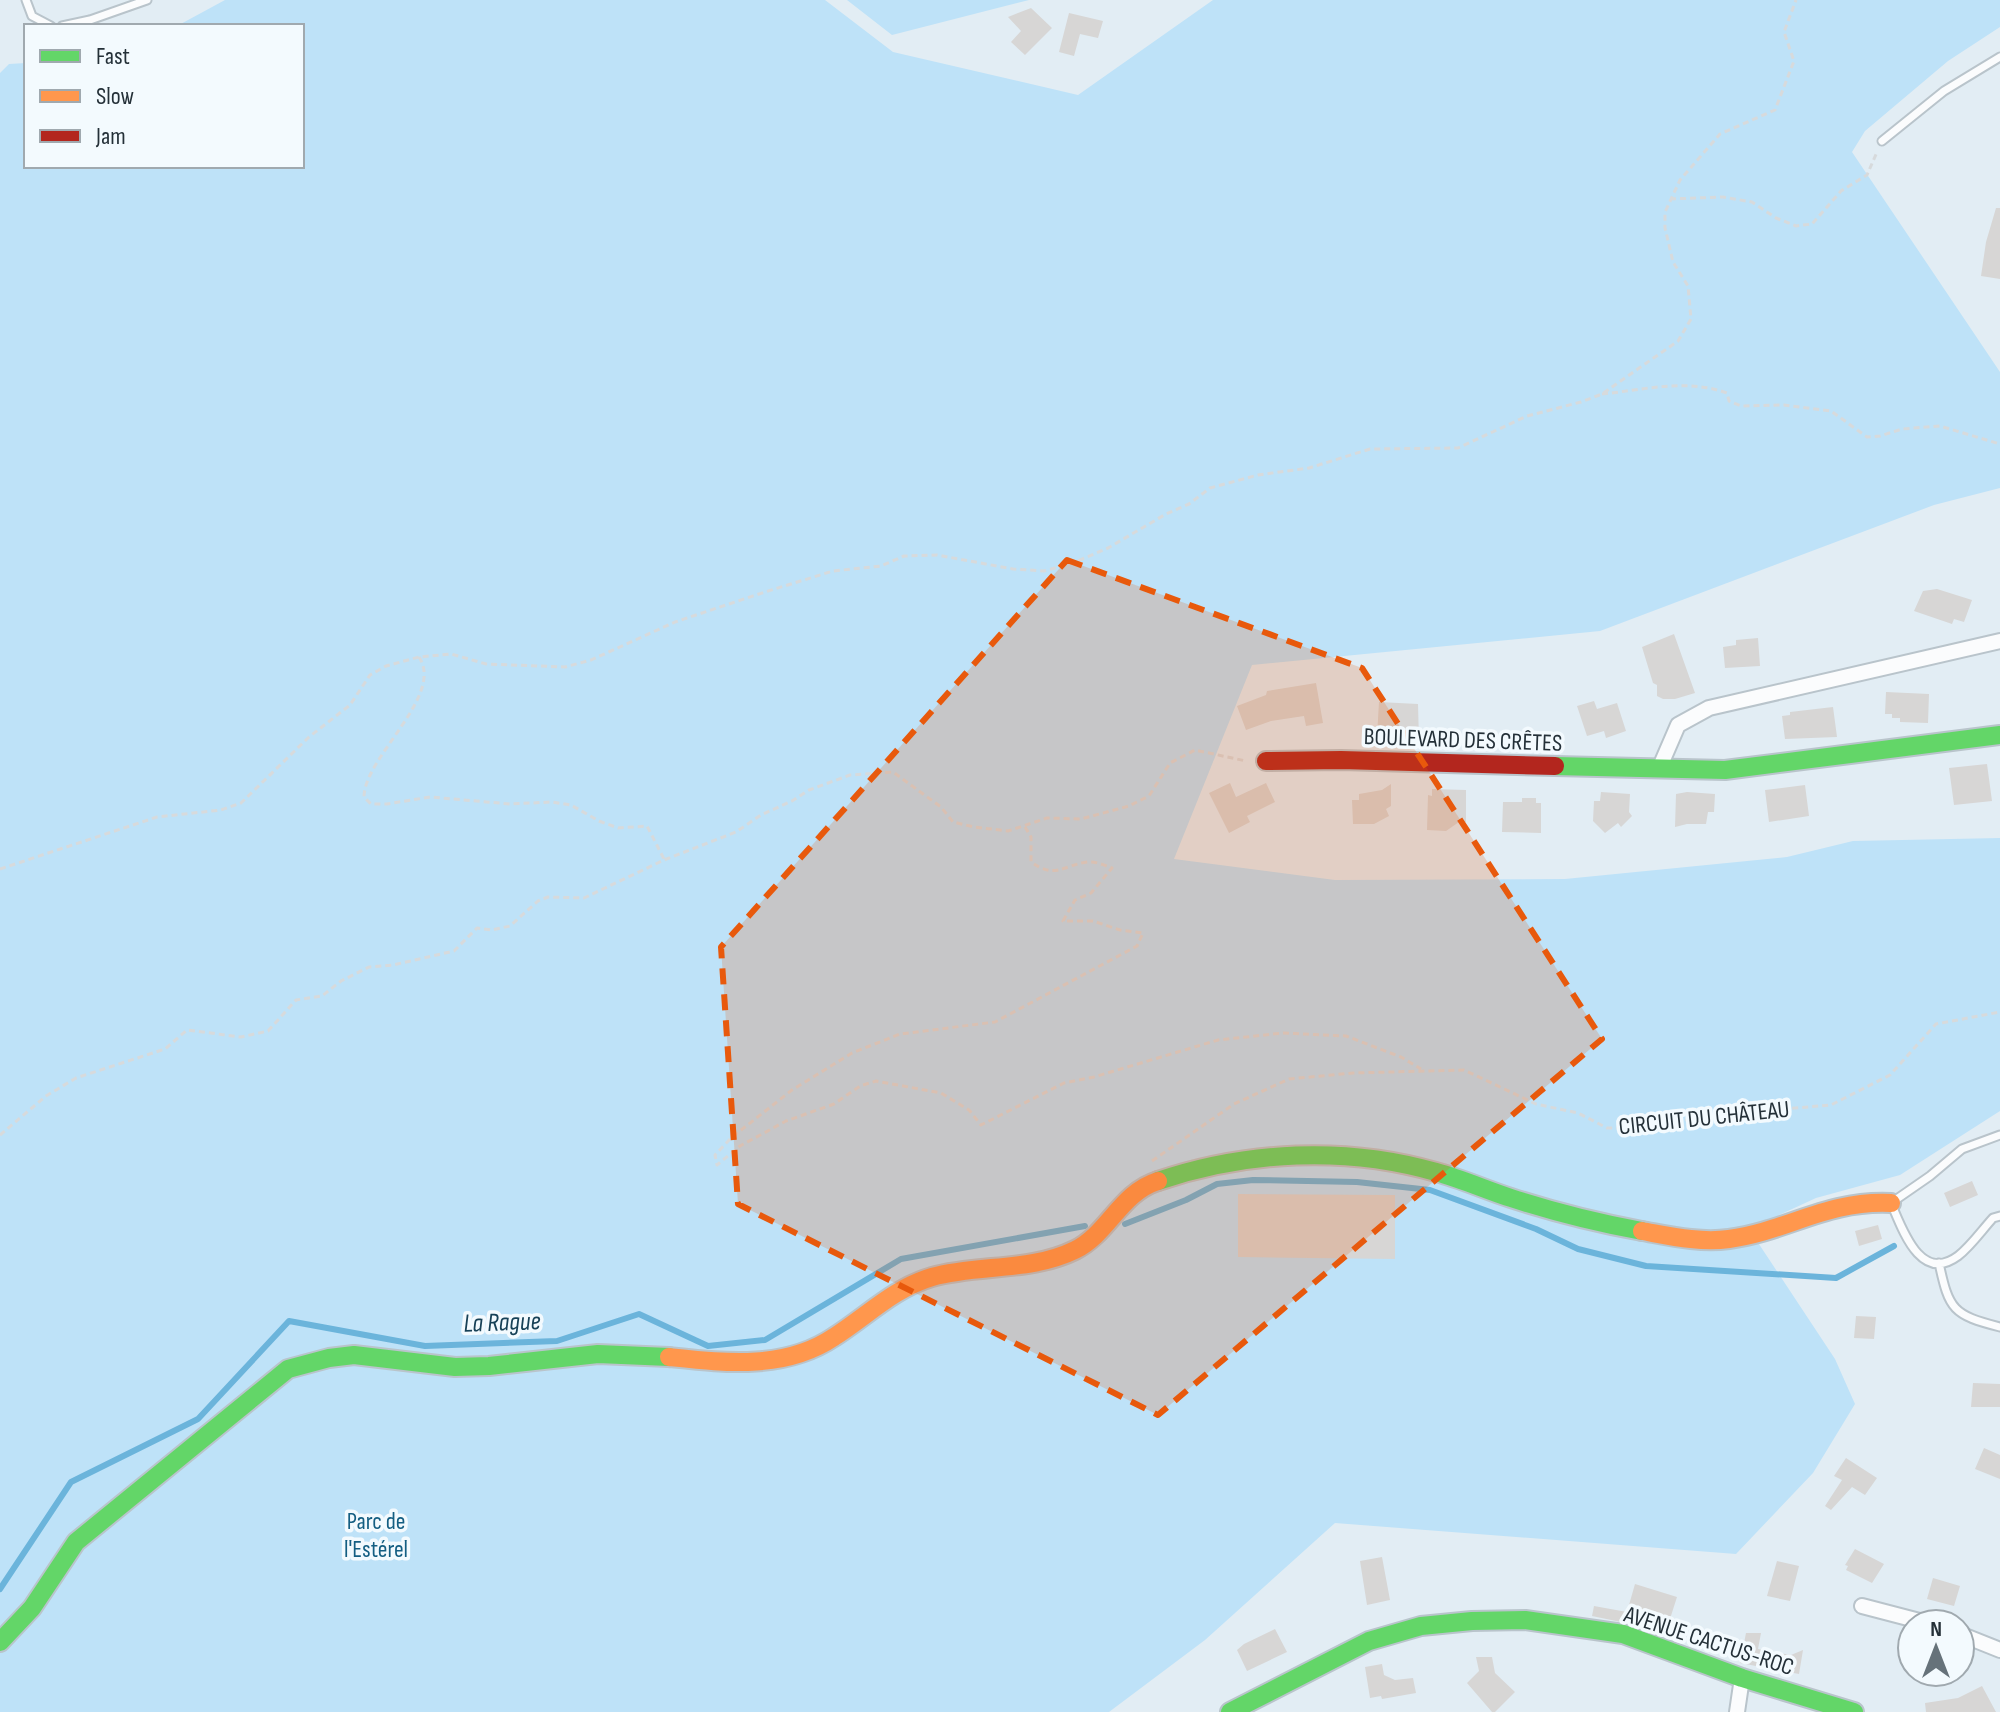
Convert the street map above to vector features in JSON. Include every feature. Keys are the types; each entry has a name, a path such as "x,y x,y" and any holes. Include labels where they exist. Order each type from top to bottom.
{"street":[{"path":"1659,769 1678,725 1709,708 2000,641"},
{"name":"BOULEVARD DES CRÊTES","path":"1266,761 1341,760 1725,770 2000,735"},
{"path":"0,1642 30,1613 55,1569 76,1542 288,1369 317,1359 353,1355 459,1367 601,1353 749,1362 785,1359 823,1346 895,1293 914,1283 943,1274 1043,1261 1075,1250 1101,1233 1116,1208 1147,1184 1215,1165 1275,1156 1343,1157 1427,1169 1516,1200 1636,1230 1708,1241 1749,1235 1815,1212 1869,1200 1891,1203"},
{"path":"1862,1606 1896,1615"},
{"name":"AVENUE CACTUS-ROC","path":"1230,1712 1369,1641 1421,1626 1525,1620 1623,1634 1742,1678 1854,1712"},
{"path":"1976,1640 2000,1650"},
{"path":"1737,1712 1742,1678"}],"lane":[{"path":"26,0 32,16 47,24"},
{"path":"71,24 147,0"},
{"path":"1882,141 1944,91 2000,57"},
{"path":"2000,1135 1962,1149 1891,1203 1917,1254 1939,1263 1957,1256 1993,1218 2000,1216"},
{"path":"1939,1263 1949,1301 1957,1310 1966,1318 2000,1327"}],"path":[{"path":"0,869 157,817 221,810 241,803 309,737 350,705 370,675 386,666 419,657 451,654 486,664 565,667 604,655 675,622 765,592 833,571 881,566 904,556 937,555 1013,569 1044,571 1108,548 1145,525 1189,504 1210,488 1258,475 1309,468 1370,449 1458,448 1527,416 1602,394 1678,341 1691,319 1688,286 1673,262 1665,228 1669,199 1680,180 1720,134 1775,110 1794,61 1784,32 1796,0"},
{"path":"1669,199 1723,197 1752,202 1776,218 1796,226 1812,224 1841,191 1867,175 1882,141"},
{"path":"1602,394 1662,385 1715,388 1727,393 1729,401 1741,406 1784,405 1831,411 1867,437 1902,429 1940,426 2000,444"},
{"path":"419,657 425,666 425,677 406,722 364,787 364,797 371,804 430,797 510,804 552,802 571,805 618,828 647,826 664,860"},
{"path":"0,1135 46,1096 76,1078 165,1049 187,1030 241,1037 268,1031 296,1000 322,996 341,981 369,967 393,965 454,951 477,928 492,930 510,926 538,901 548,897 584,898 664,860 736,832 809,790 850,775 893,772 941,807 953,822 1008,831 1047,818 1081,819 1129,806 1149,796 1170,763 1195,750 1243,761 1266,761"},
{"path":"1025,827 1031,837 1031,862 1041,869 1057,872 1089,861 1112,868 1091,893 1075,900 1063,921 1093,921 1120,930 1143,933 1137,946 995,1022 900,1034 852,1053 792,1090 731,1138 715,1155 717,1165 740,1146 786,1121 834,1104 860,1086 876,1081 941,1093 969,1110 981,1125 1064,1083 1218,1040 1283,1033 1346,1036 1401,1057 1421,1069"},
{"name":"CIRCUIT DU CHÂTEAU","path":"1147,1184 1145,1167 1234,1104 1289,1079 1353,1073 1403,1073 1421,1069 1464,1070 1536,1104 1578,1113 1607,1128 1654,1128 1721,1111 1735,1115 1761,1115 1771,1110 1831,1105 1890,1075 1936,1024 2000,1012"}],"highlighted area":[{"path":"1067,560 1362,668 1602,1039 1158,1415 738,1204 721,947"}],"green space":[{"name":"Parc de l'Estérel","path":"225,0 825,0 893,52 1078,95 1213,0 2000,0 2000,27 1948,61 1865,131 1852,152 2000,372 2000,488 1934,505 1600,631 1252,665 1174,859 1335,880 1565,879 1787,857 1853,841 2000,838 2000,1111 1900,1175 1816,1198 1749,1229 1835,1359 1855,1404 1813,1473 1736,1554 1335,1523 1205,1640 1109,1712 0,1712 0,73 9,64 24,63 24,168 304,168 304,24 181,24"},
{"path":"847,0 1029,0 892,35"}],"building":[{"path":"1031,8 1052,28 1025,55 1011,42 1021,31 1008,17"},
{"path":"1069,13 1103,21 1098,38 1080,34 1074,56 1059,52"},
{"path":"1996,208 2000,208 2000,279 1981,276 1986,242"},
{"path":"1937,589 1972,600 1964,622 1954,619 1952,624 1914,611 1923,591"},
{"path":"1674,634 1695,693 1663,699 1657,696 1657,685 1653,683 1642,647"},
{"path":"1758,638 1760,666 1725,668 1723,647 1736,645 1736,640"},
{"path":"1316,683 1323,723 1306,726 1304,716 1271,721 1246,730 1237,706 1266,695 1267,691"},
{"path":"1886,692 1929,694 1928,723 1900,722 1900,718 1885,714"},
{"path":"1594,701 1597,709 1617,703 1626,731 1606,738 1604,731 1587,736 1577,706"},
{"path":"1379,702 1418,704 1419,741 1390,741 1390,737 1377,736"},
{"path":"1833,707 1837,737 1785,739 1782,716 1790,715 1790,712"},
{"path":"1987,764 1992,801 1954,805 1949,768"},
{"path":"1230,783 1236,797 1266,783 1275,802 1247,816 1250,822 1229,833 1209,793"},
{"path":"1391,784 1391,806 1386,809 1389,816 1374,824 1353,824 1352,800 1359,800 1359,794 1382,790"},
{"path":"1805,785 1809,816 1769,822 1765,790"},
{"path":"1432,789 1466,790 1466,822 1459,822 1446,831 1427,830 1428,795 1432,796"},
{"path":"1601,792 1630,794 1629,812 1632,816 1621,827 1618,823 1605,833 1593,821 1594,801 1600,801"},
{"path":"1676,794 1715,794 1714,812 1708,812 1706,824 1675,827"},
{"path":"1522,798 1536,798 1536,803 1541,803 1541,833 1502,832 1503,802 1522,802"},
{"path":"1972,1181 1978,1195 1950,1207 1944,1193"},
{"path":"1238,1194 1395,1195 1395,1259 1238,1257"},
{"path":"1878,1225 1882,1239 1859,1246 1855,1231"},
{"path":"1856,1316 1876,1317 1874,1339 1854,1338"},
{"path":"1973,1383 2000,1384 2000,1407 1971,1407"},
{"path":"1984,1448 2000,1455 2000,1479 1975,1469"},
{"path":"1846,1458 1877,1478 1865,1495 1852,1487 1831,1510 1825,1506 1842,1480 1834,1476"},
{"path":"1855,1549 1884,1564 1872,1583 1846,1570 1848,1566 1845,1565"},
{"path":"1382,1557 1390,1600 1367,1605 1360,1561"},
{"path":"1777,1561 1799,1566 1790,1601 1767,1596"},
{"path":"1933,1578 1960,1586 1954,1606 1927,1599"},
{"path":"1635,1584 1677,1597 1669,1622 1643,1615 1640,1626 1592,1616 1594,1606 1627,1612"},
{"path":"1275,1629 1287,1652 1247,1671 1237,1650"},
{"path":"1746,1633 1761,1633 1758,1649 1791,1655 1803,1650 1799,1674 1740,1663"},
{"path":"1476,1657 1492,1657 1495,1673 1515,1692 1495,1712 1467,1683 1479,1671"},
{"path":"1382,1664 1384,1675 1395,1680 1413,1678 1416,1693 1370,1698 1365,1667"},
{"path":"1982,1686 1996,1712 1926,1712 1925,1703 1958,1698"}],"waterway":[{"path":"1125,1224 1217,1184 1253,1180 1357,1182 1430,1190 1536,1229 1578,1249 1646,1266 1836,1278 1894,1246"},
{"name":"La Rague","path":"0,1589 71,1482 198,1419 289,1321 425,1346 557,1341 639,1314 708,1346 765,1340 901,1259 1085,1226"}],"traffic: fast":[{"path":"1555,766 1725,770 2000,735"},
{"path":"1158,1181 1226,1163 1261,1158 1367,1158 1436,1172 1543,1208 1642,1231"},
{"path":"0,1642 32,1608 76,1542 288,1369 354,1355 455,1367 598,1354 669,1357"},
{"path":"1230,1712 1369,1641 1421,1626 1525,1620 1623,1634 1742,1678 1854,1712"}],"traffic: slow":[{"path":"669,1357 754,1362 796,1355 834,1337 893,1295 918,1282 950,1273 1040,1262 1075,1250 1097,1234 1134,1194 1158,1181"},
{"path":"1642,1231 1696,1240 1729,1239 1847,1206 1891,1203"}],"traffic: jam":[{"path":"1266,761 1555,766"}]}
